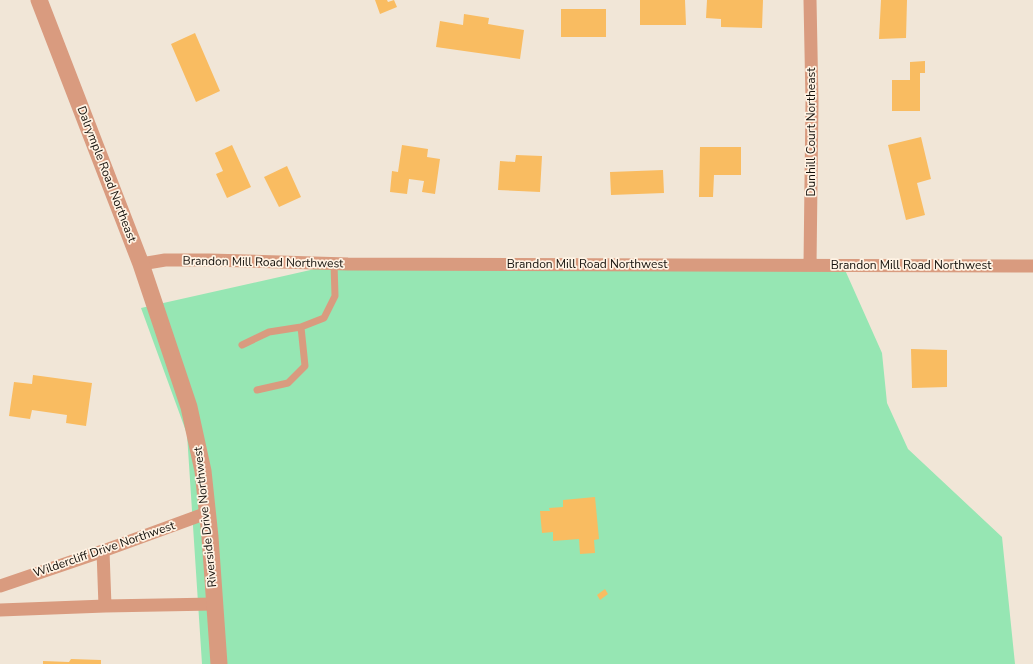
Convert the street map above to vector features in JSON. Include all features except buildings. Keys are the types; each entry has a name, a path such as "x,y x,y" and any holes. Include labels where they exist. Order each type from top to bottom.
{"street":[{"name":"Dalrymple Road Northeast","path":"39,0 141,264 170,350"},
{"name":"Dunhill Court Northeast","path":"810,0 812,101 810,265"},
{"name":"Brandon Mill Road Northwest","path":"141,264 165,260 334,263 1033,266"},
{"name":"Riverside Drive Northwest","path":"170,350 189,407 203,471 218,664"},
{"name":"Wildercliff Drive Northwest","path":"0,586 207,513"},
{"path":"102,551 105,606"},
{"path":"0,610 214,604"}],"lane":[{"path":"242,345 269,332 301,327 324,318 335,296 334,263"},
{"path":"257,390 288,384 305,366 301,327"}],"green space":[{"path":"337,264 845,270 882,353 887,403 908,449 1002,537 1015,664 202,664 187,434 141,308"}]}
